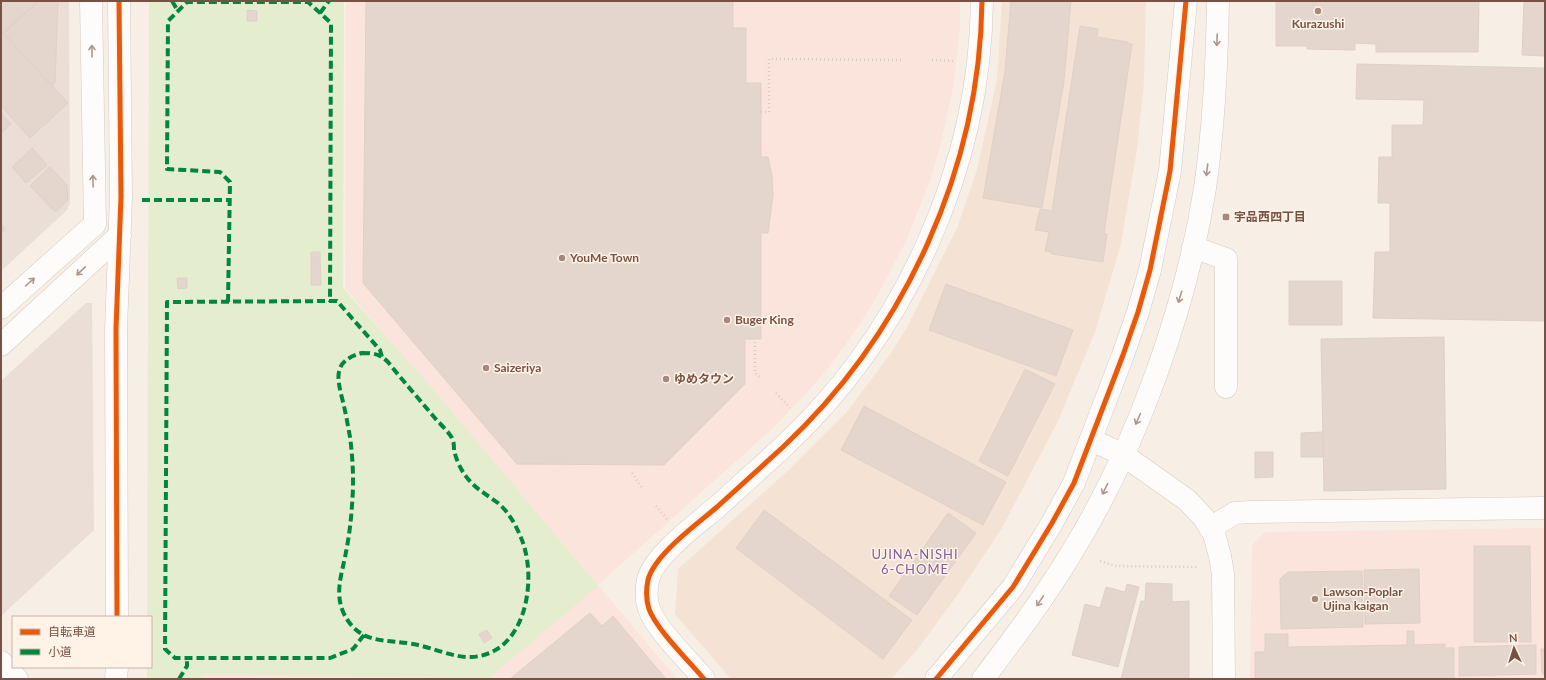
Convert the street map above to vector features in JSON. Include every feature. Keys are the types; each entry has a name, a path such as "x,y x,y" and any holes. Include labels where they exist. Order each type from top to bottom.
{"street":[{"path":"91,1 94,224 116,329"},
{"path":"117,616 116,329 120,235 119,1"},
{"path":"704,679 653,618 647,598 649,578 654,567 672,547 789,442 823,406 871,346 907,287 936,225 963,140 975,80 982,1"},
{"path":"936,679 1013,587 1052,523 1074,483 1091,440 1138,312 1160,226 1170,171 1186,1"},
{"path":"983,679 1025,624 1073,551 1122,454 1158,366 1194,247 1205,188 1212,129 1218,1"},
{"path":"1,308 94,224"},
{"path":"1,345 120,235"},
{"path":"1194,247 1226,259 1226,387"},
{"path":"1091,440 1122,454 1187,500 1204,518 1210,528 1218,548 1223,574 1224,679"},
{"path":"1210,528 1235,513 1251,512 1545,508"},
{"path":"1,662 18,679"},
{"path":"116,679 117,668"}],"path":[{"path":"761,112 769,112 769,59 904,60"},
{"path":"932,60 961,60"},
{"path":"755,342 755,373 760,377"},
{"path":"776,393 794,412"},
{"path":"632,473 642,488"},
{"path":"656,506 668,520"},
{"path":"1100,561 1116,566 1199,567"}],"shaded area":[{"path":"1,1 69,1 70,203 67,210 1,271"},
{"path":"346,1 960,1 960,29 953,88 932,175 906,241 875,300 851,337 826,371 773,428 598,585 677,679 200,679 203,674 598,586 345,288"},
{"path":"1002,1 1146,1 1144,82 1137,149 1121,244 1095,332 1058,421 1002,528 956,597 917,650 891,679 731,679 675,614 678,569 791,468 846,413 891,353 906,329 957,228 977,170 997,80"},
{"path":"86,303 92,303 94,530 2,615 1,381"},
{"path":"1545,528 1545,679 1250,679 1252,545 1265,532"}],"green space":[{"path":"149,1 344,1 343,288 436,393 598,586 489,678 203,674 200,679 147,679 147,668 152,668 152,616 147,616"}],"building":[{"path":"1,1 39,1 3,33 1,31"},
{"path":"39,1 58,1 55,82 52,86 3,33"},
{"name":"YouMe Town","path":"366,1 733,1 733,28 746,28 746,83 761,83 761,157 768,157 772,176 773,195 768,233 761,233 761,339 745,339 745,384 664,465 517,464 363,283"},
{"path":"1011,1 1071,1 1064,81 1042,208 983,198 1005,71"},
{"path":"1276,1 1479,1 1478,52 1376,52 1376,44 1355,43 1355,50 1307,49 1307,46 1276,46"},
{"path":"1524,1 1545,1 1545,56 1522,55"},
{"path":"247,10 257,11 257,21 247,21"},
{"path":"1080,26 1098,29 1097,37 1132,44 1104,233 1107,234 1103,262 1052,254 1052,252 1045,251 1049,232 1035,230 1040,209 1052,211"},
{"path":"1,31 68,103 30,138 1,106"},
{"path":"1357,64 1545,68 1545,321 1373,318 1375,252 1390,252 1390,203 1378,203 1379,157 1392,157 1392,125 1423,125 1424,100 1356,99"},
{"path":"1,113 11,124 1,133"},
{"path":"32,148 47,165 26,183 12,167"},
{"path":"50,167 67,185 68,200 55,212 30,186"},
{"path":"1,224 5,229 1,233"},
{"path":"311,252 320,252 321,285 311,285"},
{"path":"177,278 187,278 187,288 178,289"},
{"path":"1289,281 1342,281 1342,325 1289,325"},
{"path":"946,284 1073,330 1056,376 929,330"},
{"path":"1444,337 1446,489 1324,491 1321,339"},
{"path":"1025,369 1055,384 1008,476 979,461"},
{"path":"864,406 1006,482 983,525 841,450"},
{"path":"1323,432 1323,457 1301,457 1301,433"},
{"path":"1255,452 1273,452 1273,477 1255,478"},
{"path":"764,510 912,620 883,659 736,548"},
{"path":"948,513 976,533 917,615 889,596"},
{"path":"1474,546 1530,546 1531,642 1474,642"},
{"path":"1419,569 1420,623 1365,624 1364,570"},
{"path":"1362,571 1363,627 1281,629 1280,579 1288,572"},
{"path":"1146,583 1172,584 1172,602 1189,601 1189,679 1121,679 1141,601 1145,601"},
{"path":"1127,584 1139,587 1118,667 1072,655 1085,604 1100,608 1106,587 1125,592"},
{"path":"590,613 602,626 613,616 666,679 510,679"},
{"path":"487,630 492,638 484,643 479,634"},
{"path":"1407,631 1414,631 1414,645 1445,644 1445,648 1454,648 1454,679 1255,679 1255,652 1265,652 1265,634 1288,634 1288,647 1407,645"},
{"path":"1536,645 1536,674 1459,676 1459,647"},
{"path":"1541,649 1545,649 1545,674 1542,674"}],"marked path":[{"path":"172,1 178,11"},
{"path":"320,13 329,1"},
{"path":"228,302 230,182 220,172 167,169 168,21 187,2 308,2 331,23 330,302"},
{"path":"142,200 230,200"},
{"path":"364,635 353,649 330,658 175,658 165,649 167,302 337,301 380,350 382,357"},
{"path":"362,353 376,354 388,362 450,435 453,441 457,460 465,475 476,487 502,507 513,522 521,538 527,559 528,577 527,596 522,614 515,631 504,644 489,653 464,657 413,644 374,639 365,636 358,631 350,624 344,614 341,606 339,591 350,523 353,496 353,471 350,437 338,378 341,366 352,356 362,353"},
{"path":"179,679 187,666 187,658"}],"cycle path":[{"path":"117,616 116,329 121,197 119,1"},
{"path":"704,679 658,626 649,609 647,587 652,570 658,560 677,540 717,507 783,447 826,402 865,353 899,300 928,244 950,185 967,125 978,63 982,1"},
{"path":"936,679 1013,587 1052,523 1074,483 1123,355 1138,312 1150,270 1170,171 1186,1"}],"place":[{"name":"Kurazushi","path":"1318,11"},
{"name":"宇品西四丁目","path":"1226,217"},
{"name":"YouMe Town","path":"562,258"},
{"name":"Buger King","path":"727,320"},
{"name":"Saizeriya","path":"486,368"},
{"name":"ゆめタウン","path":"666,379"},
{"name":"Lawson-Poplar Ujina kaigan","path":"1315,599"}],"district":[{"name":"UJINA-NISHI 6-CHOME","path":"915,562"}]}
